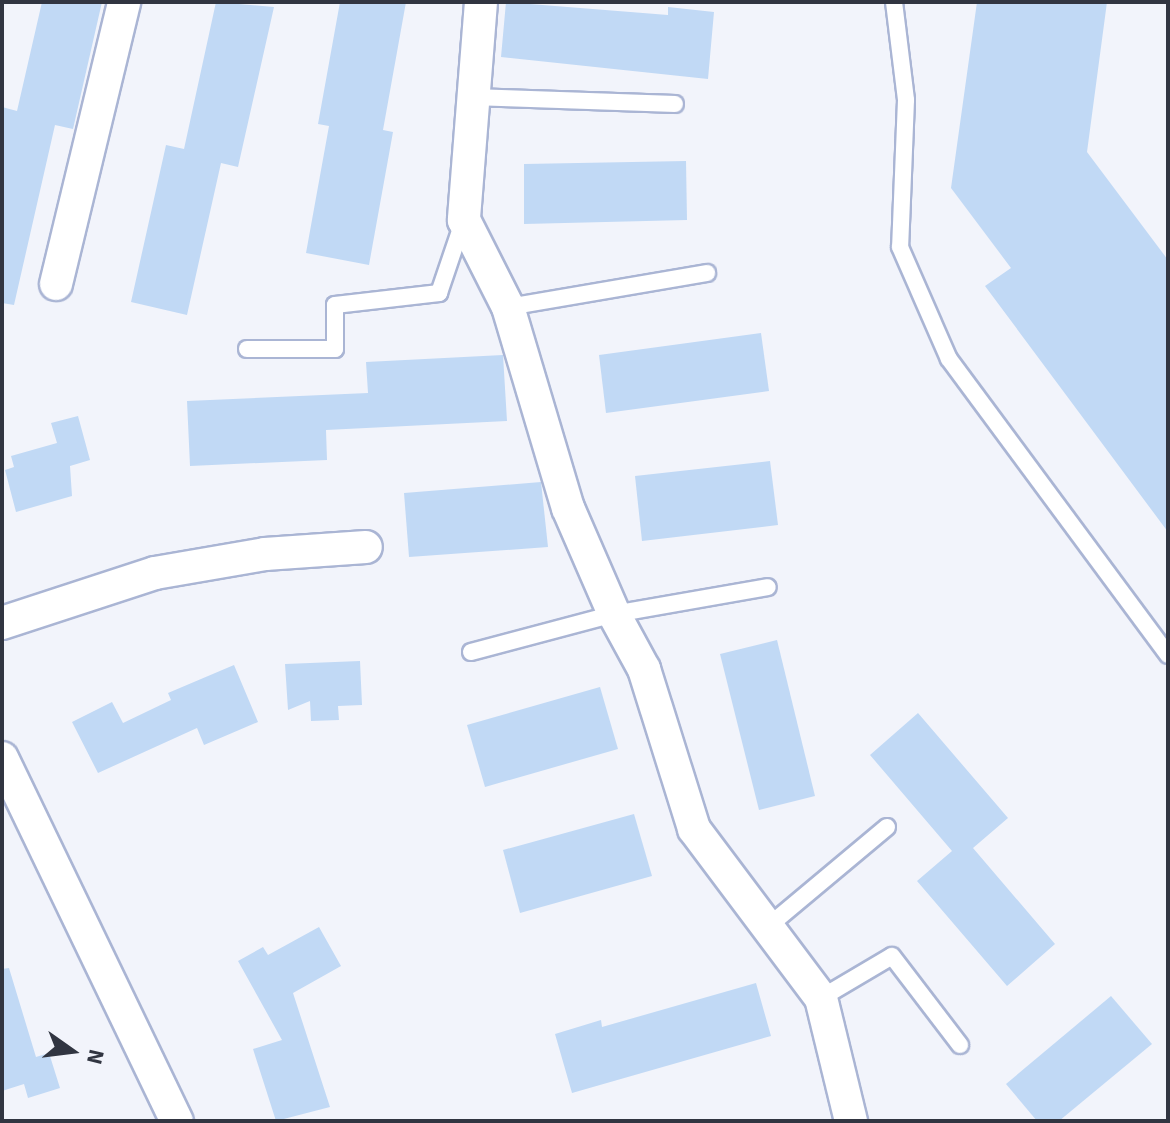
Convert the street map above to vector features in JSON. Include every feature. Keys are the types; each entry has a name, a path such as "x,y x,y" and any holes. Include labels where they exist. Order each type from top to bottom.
{"street":[{"path":"56,284 124,2"},
{"path":"481,2 464,220 508,307 568,508 614,614 644,669 694,829 765,929 821,998 851,1121"},
{"path":"2,623 155,573 265,554 366,547"},
{"path":"2,758 177,1121"}],"lane":[{"path":"894,2 906,100 900,247 949,359 1168,655"},
{"path":"473,97 675,104"},
{"path":"247,349 335,349 335,305 439,293 464,220"},
{"path":"508,307 707,273"},
{"path":"471,652 614,614 768,587"},
{"path":"765,929 887,827"},
{"path":"821,998 892,956 960,1045"}],"building":[{"path":"42,2 102,2 73,129 55,125 14,305 2,303 2,107 17,111"},
{"path":"216,2 274,7 238,167 221,163 187,315 131,302 166,145 184,149"},
{"path":"340,2 406,2 383,130 393,132 369,265 306,253 329,126 318,124"},
{"path":"506,2 668,15 668,7 714,12 708,79 501,57"},
{"path":"977,2 1107,2 1087,152 1168,260 1168,532 985,286 1011,268 951,188"},
{"path":"686,161 687,220 524,224 524,164"},
{"path":"761,333 769,391 606,413 599,355"},
{"path":"503,355 507,421 326,430 327,460 190,466 187,401 368,393 366,362"},
{"path":"78,416 90,460 70,466 72,496 16,512 5,470 14,467 11,456 57,443 51,423"},
{"path":"770,461 778,525 642,541 635,476"},
{"path":"541,482 548,547 409,557 404,493"},
{"path":"777,640 815,796 759,810 720,654"},
{"path":"360,661 362,705 338,706 339,720 311,721 310,701 288,710 285,664"},
{"path":"234,665 258,722 204,745 197,728 98,773 72,722 112,702 123,723 171,700 168,693"},
{"path":"600,687 618,749 485,787 467,725"},
{"path":"918,713 1008,818 973,848 1055,944 1007,986 917,881 952,851 870,755"},
{"path":"634,814 652,876 520,913 503,850"},
{"path":"319,927 341,966 293,993 330,1107 276,1121 253,1049 282,1040 238,961 263,947 268,955"},
{"path":"9,968 36,1057 49,1053 60,1088 28,1098 24,1084 2,1091 2,969"},
{"path":"756,983 771,1036 572,1093 555,1034 601,1020 602,1027"},
{"path":"1111,996 1152,1044 1059,1121 1037,1121 1006,1084"}]}
